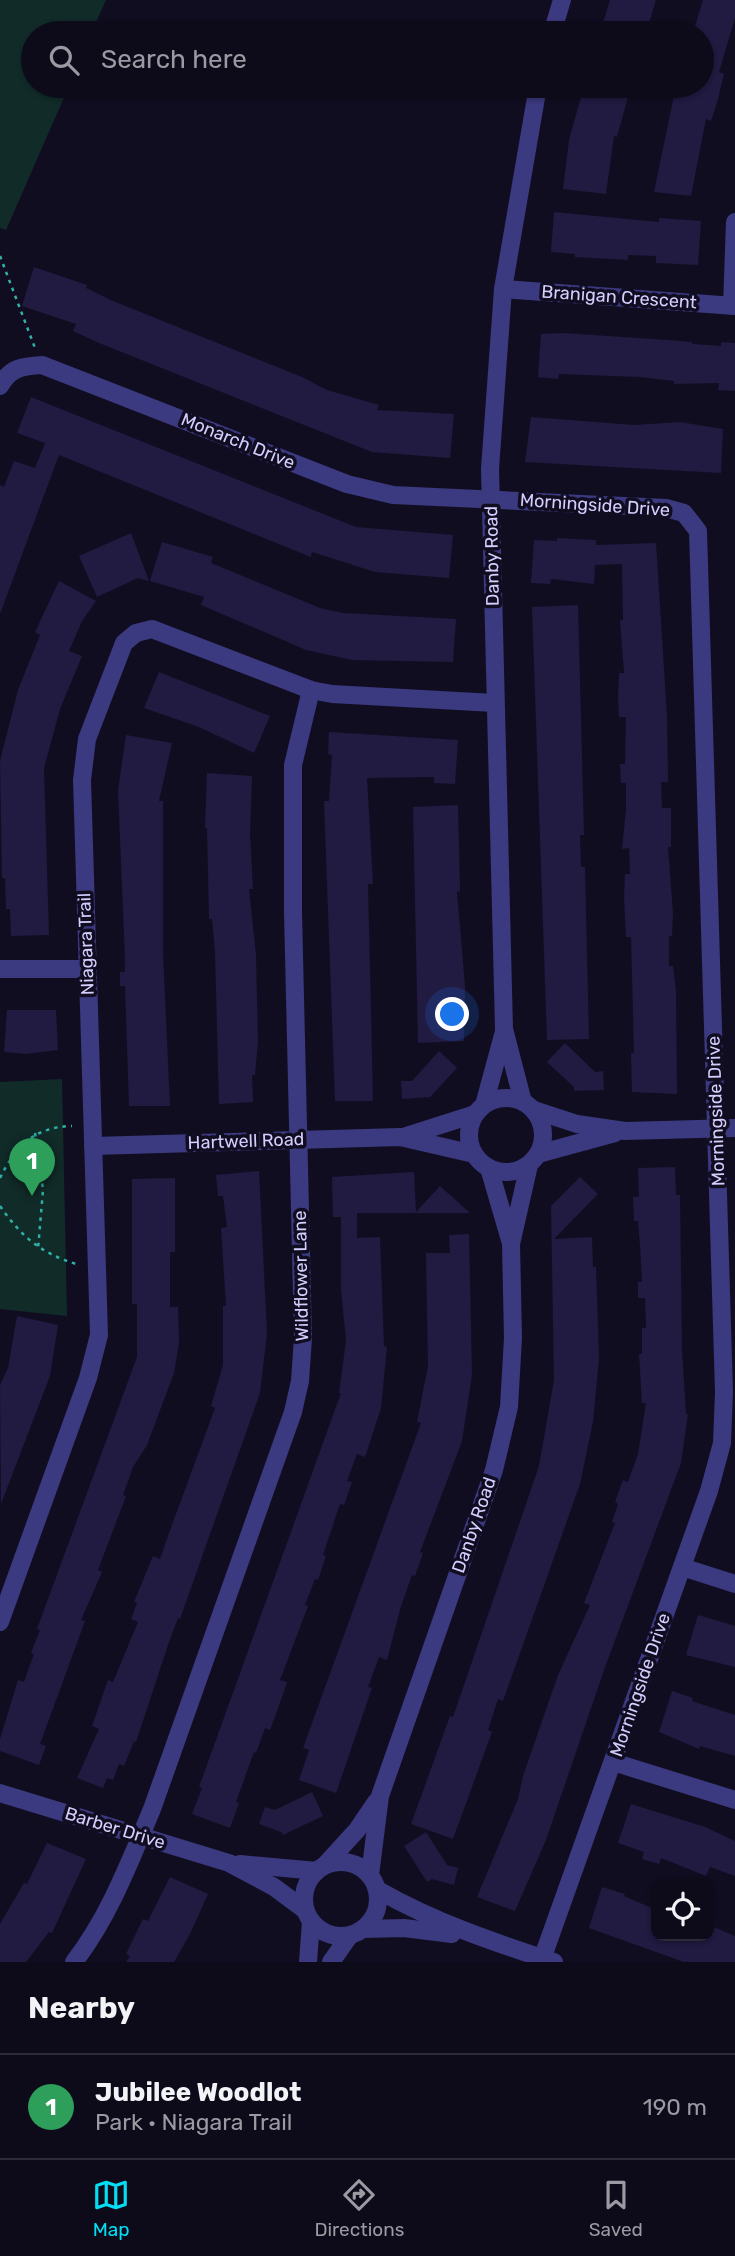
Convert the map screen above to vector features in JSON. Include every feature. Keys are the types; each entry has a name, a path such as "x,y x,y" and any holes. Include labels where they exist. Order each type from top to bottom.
{"street":[{"path":"556,21 562,0"},
{"name":"Danby Road","path":"528,1106 504,1028 491,498 503,289 536,98"},
{"path":"733,306 735,222"},
{"name":"Branigan Crescent","path":"503,289 733,306"},
{"path":"0,386 8,372 22,366 42,365"},
{"name":"Monarch Drive","path":"42,365 347,484 393,495 491,498"},
{"name":"Morningside Drive","path":"491,498 666,508 684,513 698,531 717,1129 729,1392 719,1455 546,1961"},
{"name":"Niagara Trail","path":"0,1622 88,1378 99,1335 87,969 84,755 124,643 136,633 152,629 311,690 332,694 494,703"},
{"name":"Wildflower Lane","path":"74,1962 90,1938 141,1837 297,1396 303,1338 293,765 311,690"},
{"path":"0,969 87,969"},
{"name":"Danby Road","path":"480,1110 504,1028"},
{"path":"625,1131 577,1141 509,1172 489,1168 474,1154 469,1133 480,1110 503,1098 577,1124 625,1131 735,1128"},
{"path":"528,1106 541,1121 544,1134 533,1160"},
{"name":"Hartwell Road","path":"400,1137 480,1110"},
{"name":"Hartwell Road","path":"93,1146 400,1137 474,1154"},
{"name":"Danby Road","path":"510,1244 533,1160"},
{"name":"Danby Road","path":"321,1868 357,1830 380,1796 494,1470 506,1420 513,1338 510,1244 489,1168"},
{"path":"682,1567 735,1584"},
{"path":"613,1762 735,1800"},
{"name":"Barber Drive","path":"0,1793 229,1863 274,1887 308,1916"},
{"name":"Danby Road","path":"374,1883 380,1796"},
{"path":"308,1962 305,1889 321,1868 344,1862 362,1868 374,1883 411,1910 473,1937 546,1961"},
{"name":"Barber Drive","path":"229,1863 321,1868"},
{"path":"331,1962 376,1912 374,1883"},
{"path":"308,1916 329,1934 404,1928 473,1937"}],"path":[{"path":"0,256 42,365"},
{"path":"0,1178 21,1144 35,1133 72,1126"},
{"path":"35,1133 43,1190 38,1249"},
{"path":"0,1206 20,1234 38,1249 76,1264"}],"green space":[{"path":"0,0 106,0 96,21 21,21 21,98 64,98 6,230 0,228"},
{"path":"62,1079 67,1316 0,1309 0,1082"}],"building":[{"path":"610,0 656,0 650,21 604,21"},
{"path":"703,0 735,0 735,18 719,72 724,74 711,121 706,119 691,196 654,192 674,98 714,98 714,21 697,21"},
{"path":"581,98 628,98 617,137 614,136 606,194 563,189 569,140"},
{"path":"554,212 659,222 659,218 701,221 698,265 656,263 656,256 628,255 628,260 575,257 575,254 551,252"},
{"path":"34,267 87,285 86,288 113,301 302,377 327,390 379,405 377,410 454,414 450,458 372,452 99,343 73,331 76,324 22,306"},
{"path":"563,333 721,346 721,342 735,343 735,391 718,390 719,383 674,384 674,381 640,377 559,374 558,379 538,377 541,334"},
{"path":"31,397 356,527 453,535 449,578 375,572 312,552 311,557 59,455 0,614 0,485 4,487 14,461 35,468 45,443 17,433"},
{"path":"531,417 634,425 680,422 723,429 721,473 525,462"},
{"path":"131,533 149,581 138,578 97,597 79,556"},
{"path":"557,538 596,540 596,545 656,543 667,716 668,782 661,782 662,808 671,808 671,847 668,847 673,913 672,936 669,936 669,966 673,966 676,991 677,1094 632,1092 631,1053 634,1053 631,937 626,937 624,897 625,874 630,874 629,848 622,849 626,783 621,783 620,764 625,764 626,717 619,717 618,699 619,673 624,673 620,620 623,620 622,564 595,565 594,584 551,579 550,584 531,583 534,540 557,541"},
{"path":"162,542 213,557 211,563 320,608 343,613 456,619 453,662 352,660 306,650 201,605 204,597 150,581"},
{"path":"59,581 96,601 82,621 69,651 82,656 60,709 44,768 49,935 11,936 10,909 6,909 5,878 2,878 0,761 18,690 40,635 35,632"},
{"path":"578,605 584,835 580,835 581,867 585,867 589,1039 547,1040 532,607"},
{"path":"159,672 270,716 254,753 199,727 144,708"},
{"path":"329,732 458,740 455,784 434,783 434,777 367,778 373,884 368,884 373,1101 335,1101 324,801 329,801 332,755 328,754"},
{"path":"126,735 172,743 159,801 163,801 163,954 170,1106 129,1106 125,986 120,986 120,972 125,972 125,958 118,790"},
{"path":"207,773 252,776 250,834 253,889 249,889 256,955 258,1041 255,1075 252,1075 253,1102 219,1104 215,952 212,919 209,919 205,828"},
{"path":"458,805 460,891 457,892 465,986 464,1041 418,1043 413,807"},
{"path":"7,1010 56,1010 58,1050 26,1054 4,1052"},
{"path":"565,1043 595,1072 603,1071 604,1090 574,1091 574,1087 547,1062"},
{"path":"439,1051 457,1068 430,1097 402,1099 401,1081 412,1081"},
{"path":"675,1167 676,1195 680,1195 682,1350 688,1414 681,1463 604,1670 546,1840 515,1911 477,1897 518,1799 523,1776 558,1675 590,1605 584,1603 615,1523 612,1522 618,1504 615,1502 623,1480 628,1482 638,1454 646,1403 642,1403 639,1354 642,1354 642,1328 646,1328 645,1298 638,1298 638,1282 642,1282 638,1221 634,1221 633,1197 639,1197 638,1168"},
{"path":"259,1171 267,1333 260,1393 180,1619 178,1618 168,1645 136,1742 134,1741 124,1766 119,1764 113,1780 107,1778 103,1788 77,1778 99,1729 92,1726 108,1680 113,1682 138,1622 131,1619 137,1603 134,1602 153,1556 160,1559 215,1408 211,1406 223,1365 223,1306 226,1306 221,1228 227,1227 223,1196 218,1196 216,1175"},
{"path":"414,1172 416,1212 440,1186 470,1213 357,1213 357,1238 380,1237 384,1346 387,1347 381,1408 365,1457 357,1454 347,1481 352,1482 344,1505 340,1504 323,1555 326,1556 318,1580 315,1579 305,1605 308,1606 280,1680 287,1682 280,1703 270,1730 265,1728 256,1753 254,1752 236,1802 239,1803 230,1828 192,1814 202,1788 199,1787 341,1393 346,1341 341,1289 341,1217 333,1217 332,1177"},
{"path":"580,1177 598,1194 554,1239 592,1237 593,1267 596,1267 599,1358 593,1422 580,1484 503,1701 498,1699 488,1730 492,1732 453,1839 411,1824 450,1716 453,1717 539,1466 554,1380 551,1206"},
{"path":"175,1178 175,1252 170,1252 170,1307 178,1307 179,1343 174,1373 147,1445 133,1467 123,1495 126,1496 98,1570 102,1572 81,1620 85,1621 40,1744 46,1746 39,1765 0,1751 0,1739 18,1680 24,1682 40,1630 37,1629 137,1357 137,1304 132,1304 132,1179"},
{"path":"469,1234 472,1375 462,1441 420,1552 423,1553 415,1576 412,1575 401,1606 387,1660 379,1657 368,1687 372,1688 336,1793 299,1780 309,1750 303,1748 421,1423 417,1422 428,1366 426,1253 450,1253 449,1235"},
{"path":"17,1316 58,1325 50,1376 1,1504 0,1385 8,1368"},
{"path":"698,1615 735,1626 735,1667 686,1655"},
{"path":"672,1691 693,1698 692,1701 735,1715 735,1756 700,1746 699,1749 659,1732"},
{"path":"312,1792 323,1816 283,1835 259,1824 265,1807 275,1810"},
{"path":"631,1804 705,1827 735,1841 735,1876 710,1867 706,1876 661,1858 659,1864 642,1859 644,1852 618,1843"},
{"path":"426,1832 447,1865 458,1868 454,1885 432,1879 427,1882 404,1846"},
{"path":"47,1843 86,1859 52,1933 49,1932 26,1962 0,1962 0,1924 24,1883 27,1884"},
{"path":"170,1877 208,1894 190,1934 174,1962 126,1962 130,1956 126,1954 143,1919 148,1921"},
{"path":"602,1887 625,1894 624,1896 651,1908 651,1941 714,1941 714,1927 735,1936 735,1962 684,1962 589,1928"}],"place":[{"name":"Jubilee Woodlot","path":"32,1196"}]}
